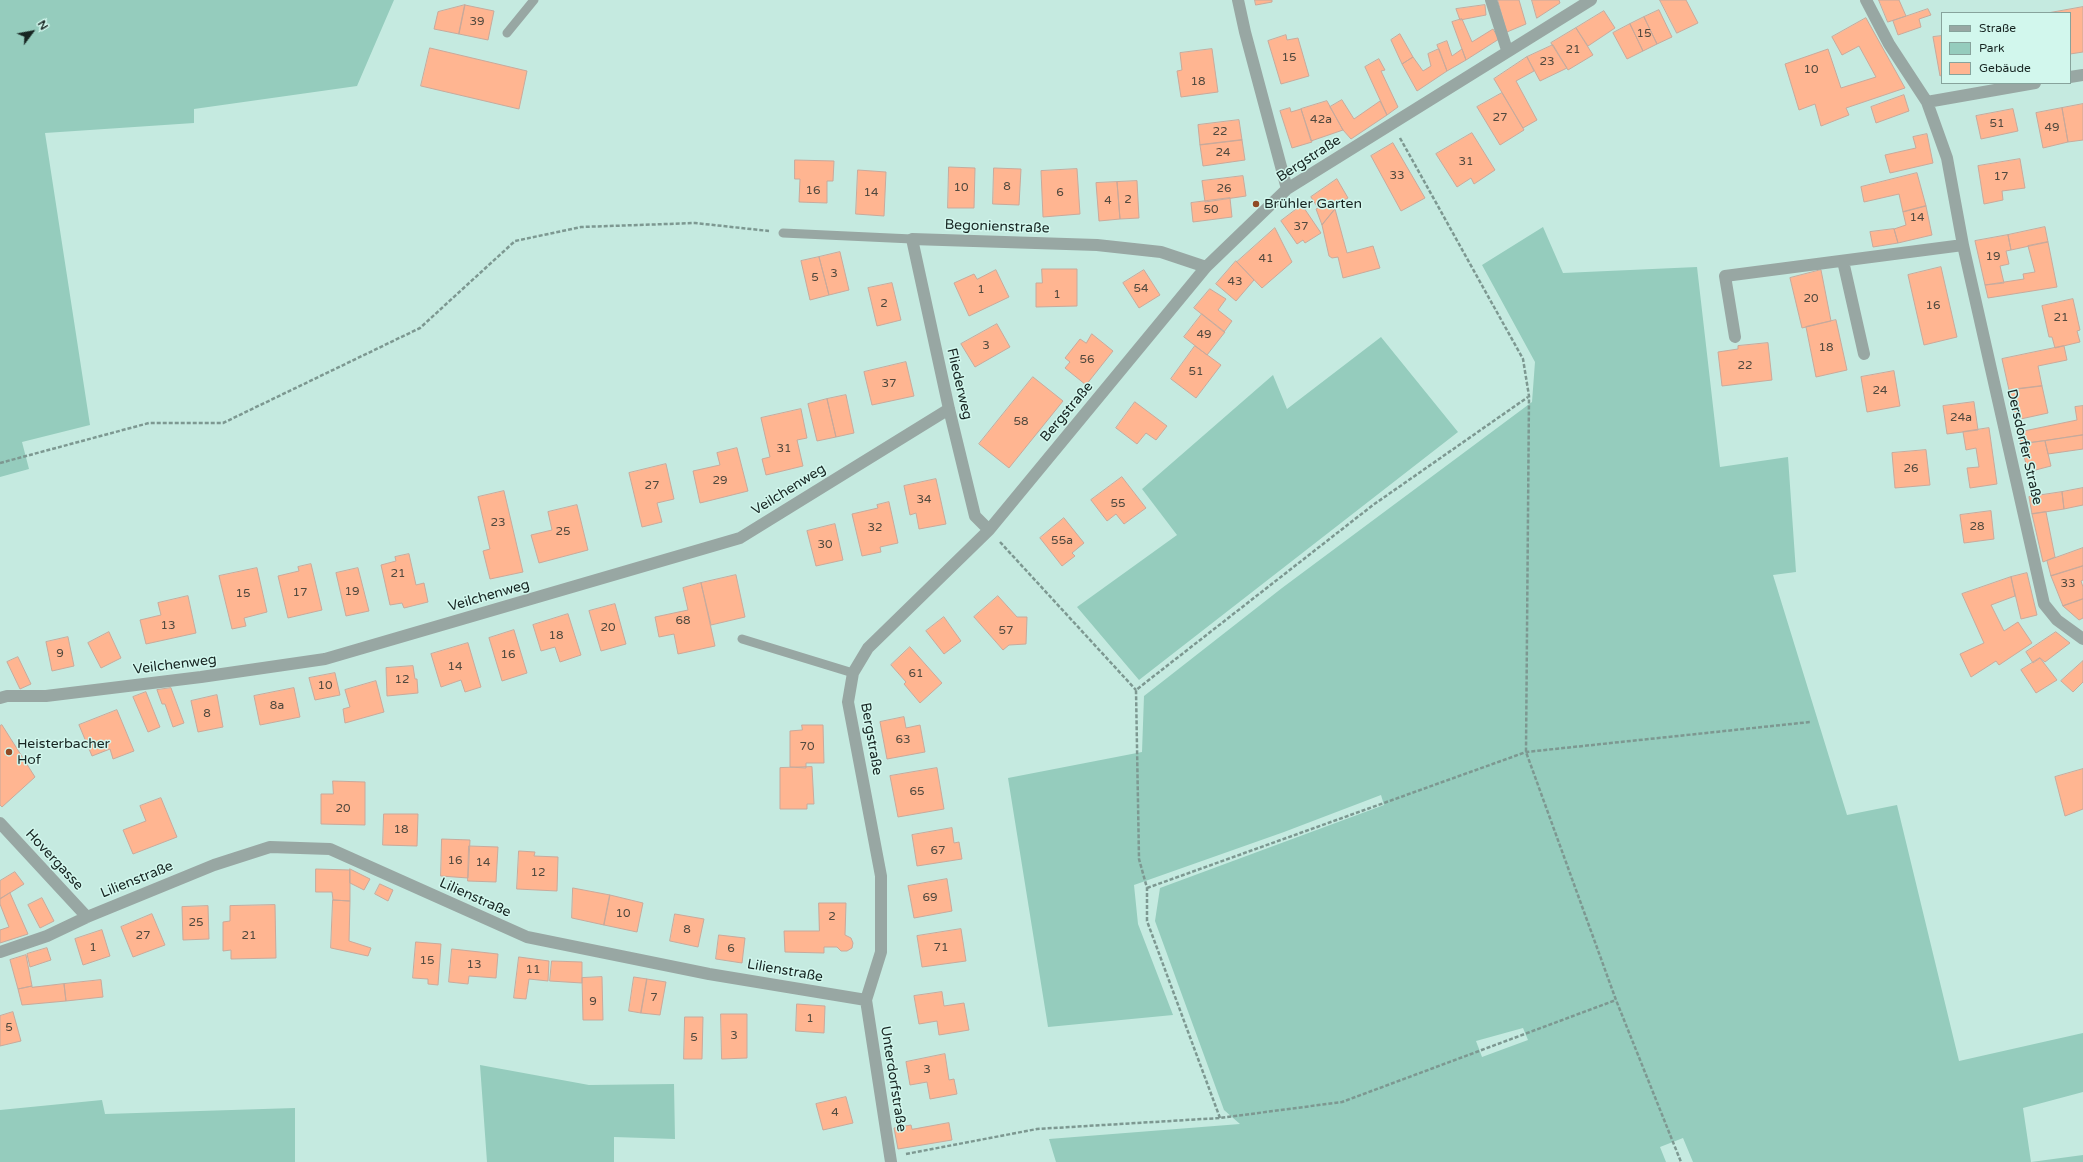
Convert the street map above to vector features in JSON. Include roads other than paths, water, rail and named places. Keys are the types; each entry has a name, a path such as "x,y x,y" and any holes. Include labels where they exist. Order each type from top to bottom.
{"street":[{"path":"1238,0 1245,32 1287,189"},
{"path":"1491,0 1507,50"},
{"name":"Bergstraße","path":"866,1000 881,952 881,876 848,702 853,674 868,648 989,530 1206,267 1287,189 1507,50 1591,0"},
{"name":"Dersdorfer Straße","path":"1866,0 1889,44 1927,102 1947,158 1963,245 2044,604 2057,620 2083,639"},
{"path":"2071,77 2083,75"},
{"path":"1927,102 2029,84"},
{"name":"Begonienstraße","path":"912,239 1097,245 1161,252 1206,267"},
{"name":"Fliederweg","path":"912,239 949,409 975,516 989,530"},
{"path":"1735,337 1725,276 1963,245"},
{"path":"1843,261 1864,354"},
{"name":"Veilchenweg","path":"0,698 7,696 46,696 193,678 325,659 740,538 949,409"},
{"name":"Hovergasse","path":"0,823 86,917"},
{"name":"Lilienstraße","path":"0,952 47,936 86,917 214,865 270,847 330,849 527,937 709,974 866,1000"},
{"name":"Unterdorfstraße","path":"866,1000 890,1160"}],"lane":[{"path":"507,33 534,0"},
{"name":"Begonienstraße","path":"783,233 912,239"},
{"path":"742,639 853,674"}],"place":[{"name":"Brühler Garten","path":"1256,204"},
{"name":"Heisterbacher Hof","path":"9,752"}]}
